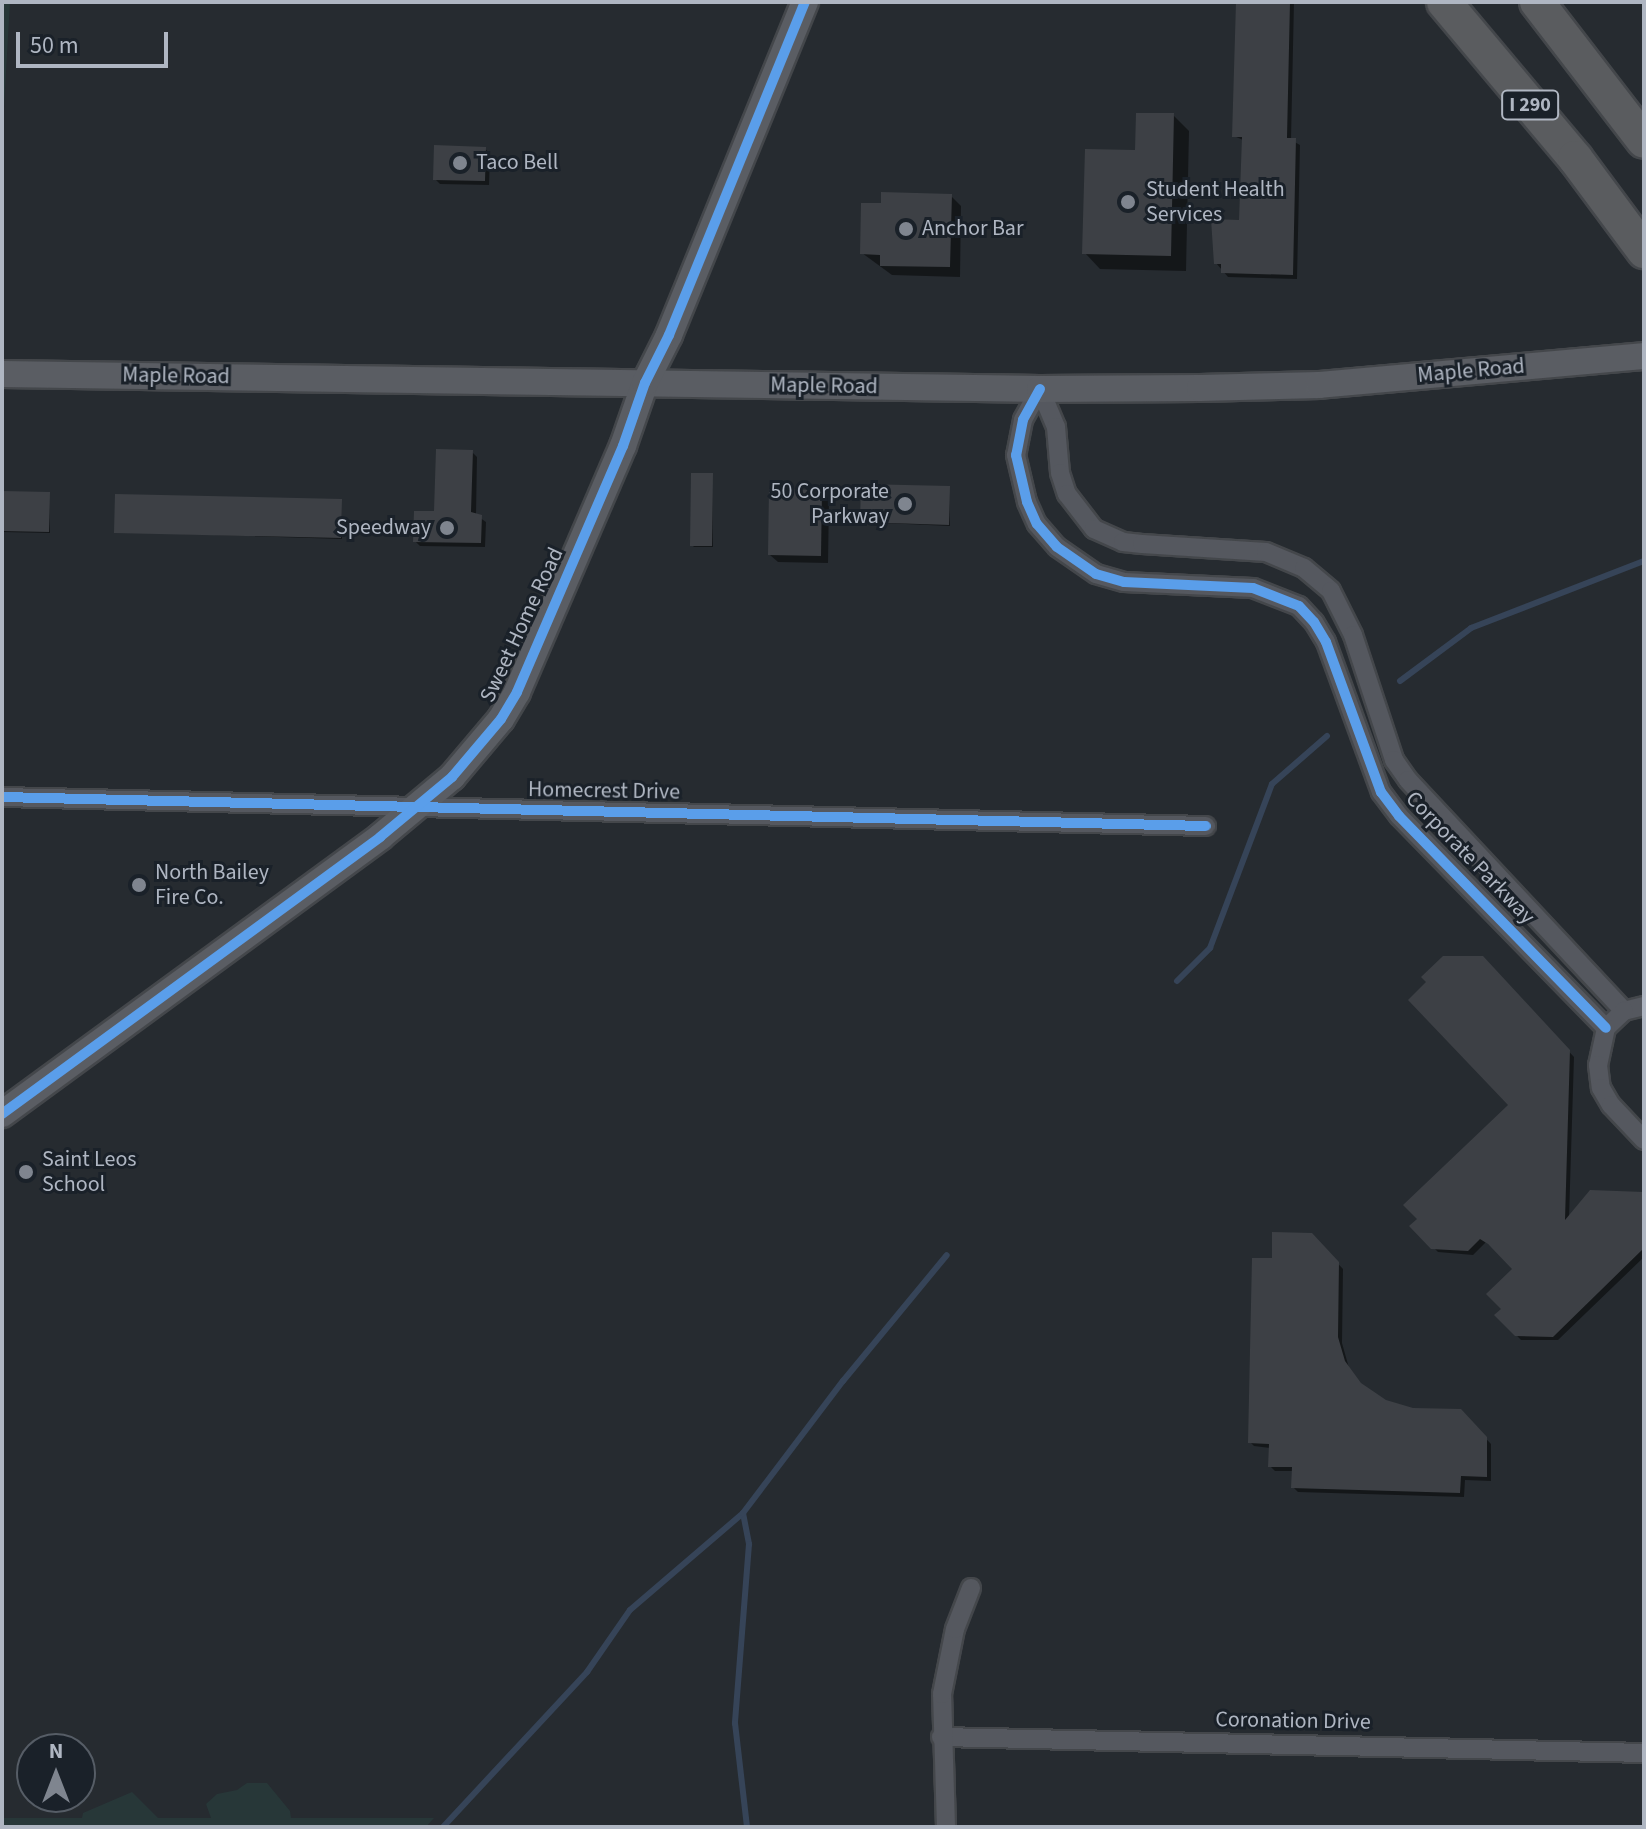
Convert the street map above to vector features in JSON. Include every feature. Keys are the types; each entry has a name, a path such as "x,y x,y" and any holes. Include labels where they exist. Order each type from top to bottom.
{"highway":[{"name":"I 290","path":"1444,2 1575,158 1644,251"},
{"path":"1537,2 1644,141"}],"main road":[{"name":"Sweet Home Road","path":"2,1114 418,808 477,750 517,692 623,446 645,383 669,335 805,2"},
{"name":"Maple Road","path":"2,374 1040,389 1319,385 1642,357"}],"street":[{"name":"Corporate Parkway","path":"1040,389 1056,427 1060,473 1067,494 1094,529 1133,543 1266,552 1304,568 1331,591 1343,612 1394,760 1408,780 1624,1011"},
{"name":"Corporate Parkway","path":"1040,389 1023,420 1016,455 1027,502 1037,524 1057,547 1096,574 1124,582 1253,588 1284,599 1314,622 1326,642 1381,792 1399,816 1606,1028"},
{"path":"1343,693 1369,686"},
{"name":"Homecrest Drive","path":"2,797 1206,826"},
{"path":"1644,1006 1624,1011 1606,1028 1598,1065 1601,1088 1611,1105 1644,1140"},
{"path":"946,1827 941,1737 947,1661 971,1588"},
{"name":"Coronation Drive","path":"941,1737 1644,1753"}],"shaded area":[{"path":"2,2 10,2 2,142"},
{"path":"247,1783 267,1783 290,1811 291,1818 434,1818 426,1827 2,1827 2,1818 82,1818 83,1813 96,1813 96,1807 132,1792 158,1818 211,1818 206,1804 217,1794 237,1790"}],"building":[{"path":"1236,2 1290,2 1287,138 1296,138 1293,275 1221,273 1221,264 1214,264 1211,219 1239,220 1242,137 1232,137"},
{"name":"Student Health Services","path":"1136,113 1174,113 1171,256 1082,254 1085,149 1135,150"},
{"name":"Taco Bell","path":"434,145 486,147 485,181 433,180"},
{"name":"Anchor Bar","path":"881,192 952,194 950,267 880,266 880,255 860,254 861,203 881,203"},
{"path":"436,449 473,450 471,512 482,515 481,543 413,542 414,511 434,511"},
{"path":"691,473 713,473 712,546 690,546"},
{"name":"50 Corporate Parkway","path":"861,484 950,486 949,525 860,522"},
{"path":"769,489 822,490 821,556 768,555"},
{"path":"2,491 50,492 49,532 2,531"},
{"path":"115,494 342,499 341,538 114,533"},
{"path":"1443,956 1483,956 1570,1050 1565,1220 1590,1190 1644,1192 1644,1248 1553,1337 1515,1336 1494,1315 1501,1309 1486,1294 1512,1269 1488,1244 1480,1239 1468,1251 1431,1249 1409,1226 1417,1219 1403,1205 1508,1105 1408,1000 1426,982 1421,977"},
{"path":"1272,1232 1312,1233 1339,1262 1338,1337 1345,1361 1361,1383 1386,1400 1413,1408 1461,1409 1487,1437 1487,1477 1461,1476 1460,1493 1291,1488 1292,1467 1268,1467 1269,1444 1248,1443 1252,1258 1272,1258"}],"waterway":[{"path":"1400,681 1471,628 1644,561"},
{"path":"1177,981 1210,948 1272,784 1327,736"},
{"path":"443,1827 587,1672 630,1610 743,1513 843,1381 947,1255"},
{"path":"743,1513 749,1544 735,1723 747,1827"}],"cycle path":[{"path":"2,1114 380,837 452,777 501,719 517,692 623,446 645,383 669,335 805,2"},
{"path":"1040,389 1023,420 1016,455 1027,502 1037,524 1057,547 1096,574 1124,582 1253,588 1299,606 1314,622 1326,642 1381,792 1399,816 1606,1028"},
{"path":"2,797 1206,826"}],"place":[{"name":"Taco Bell","path":"460,163"},
{"name":"Student Health Services","path":"1128,202"},
{"name":"Anchor Bar","path":"906,229"},
{"name":"50 Corporate Parkway","path":"905,504"},
{"name":"Speedway","path":"447,528"},
{"name":"North Bailey Fire Co.","path":"139,885"},
{"name":"Saint Leos School","path":"26,1172"}]}
